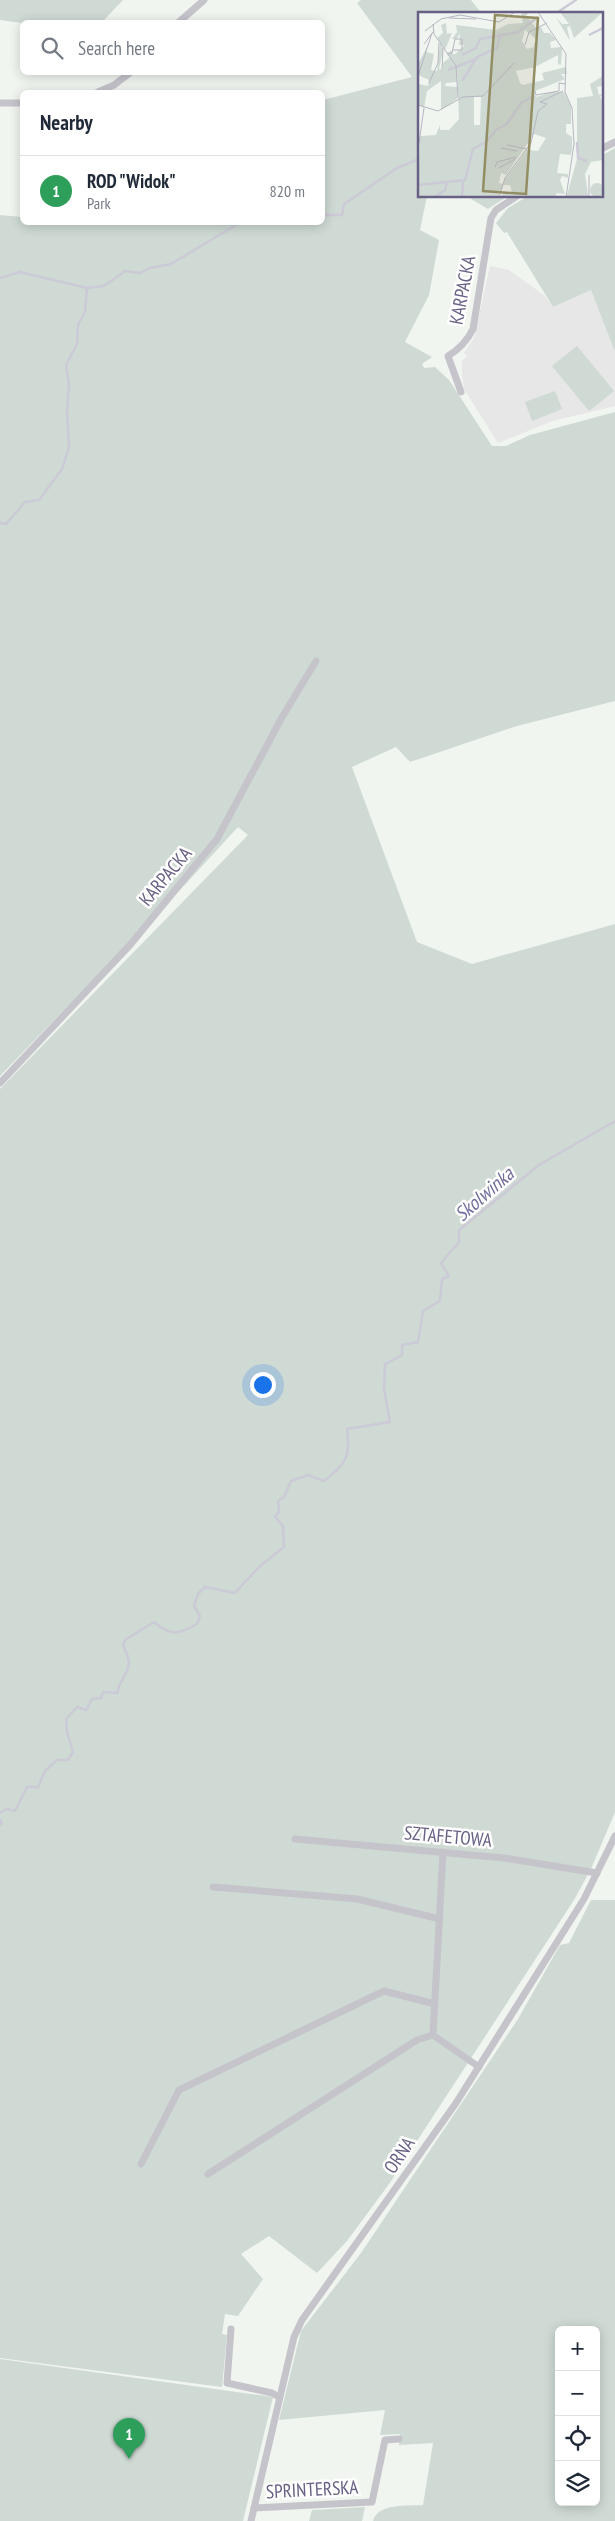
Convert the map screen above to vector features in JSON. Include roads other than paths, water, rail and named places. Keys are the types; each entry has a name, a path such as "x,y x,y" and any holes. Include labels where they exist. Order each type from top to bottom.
{"street":[{"path":"181,20 204,0"},
{"path":"103,90 114,85 127,75"},
{"path":"0,103 20,103"},
{"path":"602,148 615,142"},
{"name":"KARPACKA","path":"461,392 448,356 458,350 468,339 473,328 491,218 496,210 514,198"},
{"name":"KARPACKA","path":"0,1083 130,945 217,839 281,719 316,661"},
{"name":"ORNA","path":"251,2521 294,2337 302,2320 385,2206 479,2067 559,1941 598,1873 615,1836"},
{"name":"SZTAFETOWA","path":"295,1840 513,1859 598,1873"},
{"path":"433,2035 444,1852"},
{"path":"212,1887 357,1899 440,1919"},
{"path":"141,2164 179,2090 384,1991 435,2004"},
{"path":"433,2035 479,2067"},
{"path":"208,2174 417,2040 433,2035"},
{"path":"231,2328 227,2383 272,2393 280,2397"},
{"name":"SPRINTERSKA","path":"254,2508 372,2502 385,2440 399,2439"}],"waterway":[{"path":"558,12 576,0"},
{"path":"325,215 342,215 344,204 397,168 418,159"},
{"path":"0,278 20,272 87,288 104,286 125,271 140,273 150,268 171,264 236,225"},
{"path":"0,523 6,524 25,502 39,500 62,469 69,447 67,412 69,384 66,365 77,344 78,325 85,312 87,288"},
{"name":"Skolwinka","path":"0,1813 7,1809 15,1811 27,1787 38,1787 45,1771 57,1760 68,1760 73,1752 67,1732 66,1719 77,1707 86,1710 92,1699 101,1698 103,1692 117,1693 129,1666 127,1654 123,1646 125,1640 154,1622 170,1632 180,1632 197,1624 200,1616 194,1606 198,1594 205,1587 235,1593 259,1567 284,1547 283,1526 275,1517 279,1512 278,1501 284,1497 291,1481 308,1475 324,1481 345,1460 348,1447 347,1429 390,1422 384,1389 385,1364 402,1355 402,1345 418,1342 423,1311 440,1301 442,1279 449,1276 441,1263 459,1242 459,1230 539,1165 615,1121"},
{"name":"Skolwinka","path":"0,1819 2,1823 0,1825"}],"place":[{"name":"ROD \"Widok\"","path":"129,2459"}]}
